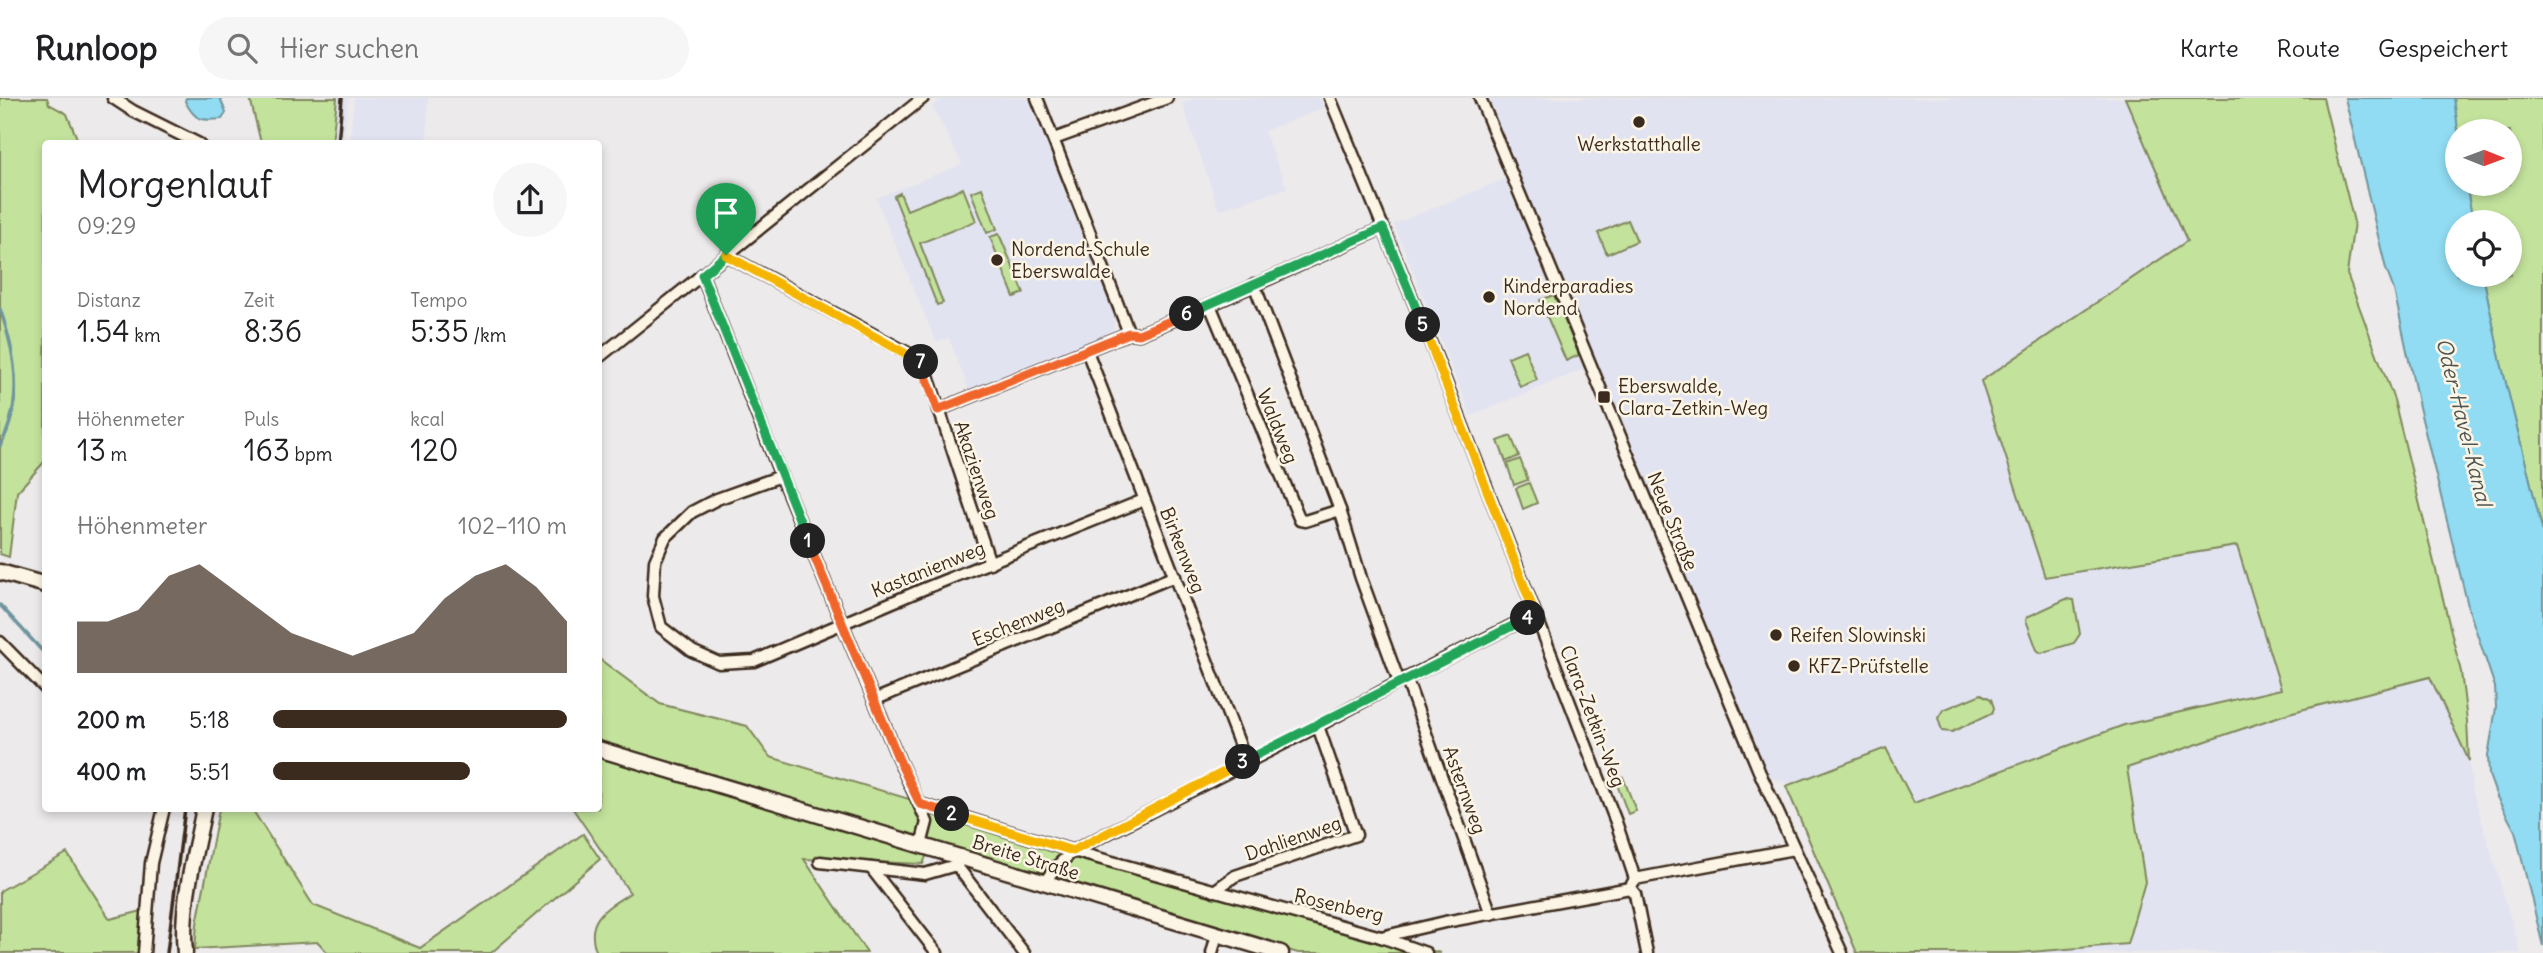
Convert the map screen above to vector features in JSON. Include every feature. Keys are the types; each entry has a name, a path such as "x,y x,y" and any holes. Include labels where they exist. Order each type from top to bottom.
{"main road":[{"path":"0,572 42,584"},
{"name":"Breite Straße","path":"602,750 920,845 957,861 1044,883 1281,953"},
{"path":"185,953 186,917 203,812"}],"street":[{"path":"113,98 191,140"},
{"path":"602,355 922,98"},
{"path":"1037,98 1129,333"},
{"path":"1054,139 1167,98"},
{"name":"Clara-Zetkin-Weg","path":"1330,98 1433,349 1616,822 1633,883 1647,953"},
{"name":"Neue Straße","path":"1480,98 1707,648 1842,953"},
{"path":"938,410 1129,333 1139,334 1210,305 1383,228"},
{"name":"Akazienweg","path":"726,255 919,359 924,365 990,563"},
{"path":"702,275 781,476 927,822 920,845"},
{"name":"Waldweg","path":"1254,284 1340,510 1361,578 1402,680"},
{"name":"Waldweg","path":"1210,305 1300,520 1305,522 1340,510"},
{"name":"Birkenweg","path":"1087,351 1245,761"},
{"path":"781,476 717,499 692,512 665,538 655,561 653,596 661,627 692,651 719,663 734,663 754,660 842,624"},
{"name":"Kastanienweg","path":"842,624 1144,500"},
{"name":"Eschenweg","path":"874,700 1175,576"},
{"path":"1044,883 1055,867 1073,851 1535,614"},
{"path":"0,642 42,685"},
{"name":"Asternweg","path":"1402,680 1491,914"},
{"name":"Dahlienweg","path":"1214,891 1235,876 1356,835 1318,726"},
{"name":"Rosenberg","path":"920,804 1073,851 1381,937 1794,849"},
{"path":"144,953 151,863 163,812"},
{"path":"820,862 925,874 957,861 1024,953"},
{"path":"871,868 937,953"},
{"path":"1212,953 1217,934"},
{"path":"1381,937 1426,953"}],"shaded area":[{"path":"337,98 348,98 344,140 332,140"},
{"path":"354,98 428,98 427,140 350,140"},
{"name":"Nordend-Schule Eberswalde","path":"943,98 1028,98 1115,317 1113,333 970,393 949,338 936,342 876,198 962,164 932,106"},
{"path":"1196,98 1320,98 1324,108 1264,131 1287,188 1219,210 1182,103"},
{"path":"1488,98 2125,98 2188,241 1981,381 2045,577 2237,546 2289,713 2430,677 2469,761 2472,788 2521,953 2018,953 2127,944 2127,768 2124,726 1913,803 1885,748 1792,784 1770,778"},
{"name":"Kinderparadies Nordend","path":"1505,179 1584,369 1471,416 1394,224"}],"green space":[{"path":"0,98 47,98 49,104 67,114 78,140 42,140 42,464 17,492 9,557 0,554"},
{"path":"250,98 337,98 332,140 260,140"},
{"path":"2125,98 2323,98 2354,222 2347,274 2394,400 2461,672 2469,761 2430,677 2289,713 2127,768 2145,882 2127,944 2018,953 1857,953 1786,786 1886,748 1914,803 2124,725 2281,689 2237,546 2045,577 1981,381 2187,241"},
{"path":"2454,98 2543,98 2543,533 2500,359 2485,287 2522,287 2522,210 2471,210 2468,196 2522,196 2522,119 2457,119"},
{"path":"963,188 976,221 920,243 943,303 937,305 894,196 900,193 907,210"},
{"path":"982,188 997,229 987,233 971,192"},
{"path":"1628,220 1637,241 1607,254 1598,233"},
{"path":"999,234 1024,293 1014,297 990,237"},
{"path":"1554,295 1579,355 1566,361 1540,300"},
{"path":"1525,350 1537,380 1520,387 1508,357"},
{"path":"1511,436 1519,456 1506,462 1498,441"},
{"path":"1520,459 1528,480 1514,485 1507,464"},
{"path":"1529,483 1537,503 1523,509 1516,488"},
{"path":"2066,599 2074,600 2080,634 2074,643 2041,653 2037,650 2027,617"},
{"path":"602,661 660,704 747,726 770,757 1084,852 1440,953 1298,953 602,744"},
{"path":"1981,694 1991,699 1994,708 1992,713 1952,732 1942,731 1938,718 1943,710"},
{"path":"602,755 927,854 923,864 804,859 867,953 597,953 593,942 595,923 605,910 630,893 575,812 602,812"},
{"path":"1623,777 1636,811 1628,814 1615,779"},
{"path":"218,812 254,812 313,905 420,948 583,834 600,859 491,953 328,953 318,942 195,949 197,924"},
{"path":"67,853 110,919 142,911 140,953 0,953 0,891"}],"water":[{"path":"186,98 220,98 226,113 222,119 199,118 189,108"},
{"name":"Oder-Havel-Kanal","path":"2345,98 2454,98 2457,119 2445,119 2445,196 2468,196 2471,210 2445,210 2445,287 2485,287 2500,359 2543,533 2543,946 2515,831 2489,775 2488,756 2496,708 2495,687 2469,610 2419,407 2394,290 2386,269"}],"waterway":[{"path":"0,309 10,344 15,378 12,412 0,446"},
{"path":"0,605 42,651"}],"railway":[{"path":"338,140 342,98"},
{"path":"167,953 185,812"}],"place":[{"name":"Werkstatthalle","path":"1639,122"},
{"name":"Nordend-Schule Eberswalde","path":"997,260"},
{"name":"Kinderparadies Nordend","path":"1489,297"},
{"name":"Eberswalde, Clara-Zetkin-Weg","path":"1604,397"},
{"name":"Reifen Slowinski","path":"1776,635"},
{"name":"KFZ-Prüfstelle","path":"1794,666"}],"route":[{"path":"1383,228 1463,425 1535,614 1073,851 920,804 899,760 781,476 702,275 726,255 919,359 924,365 938,410 1129,333 1139,334 1210,305 1383,228"}]}
